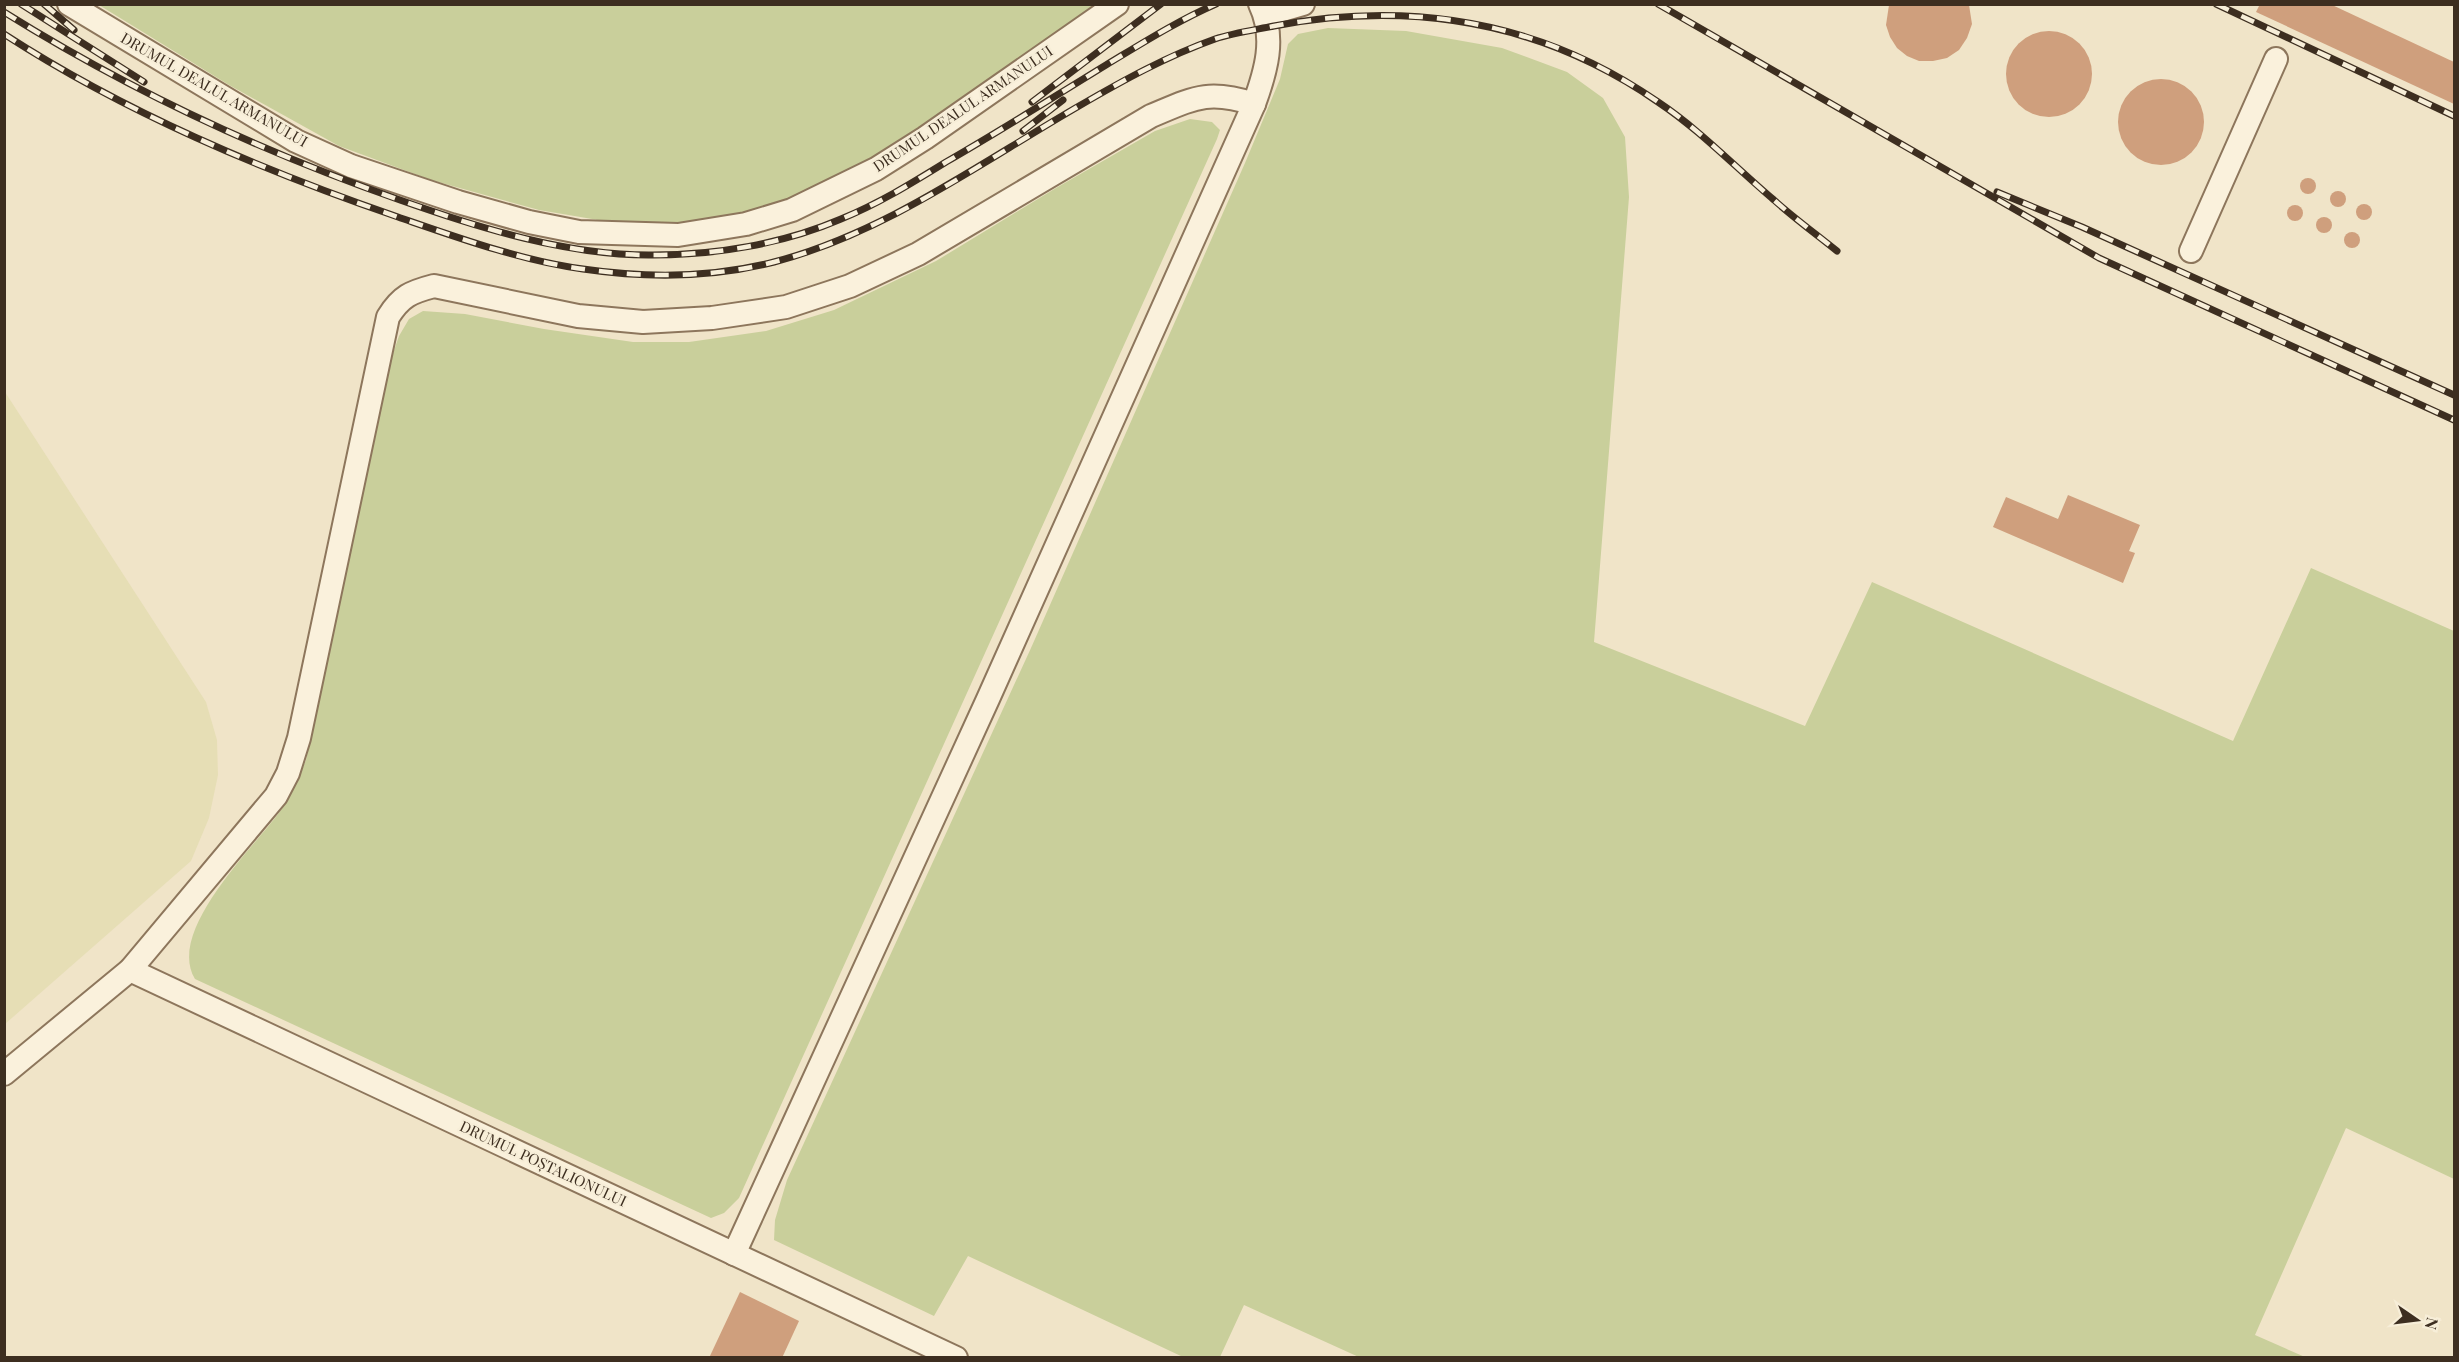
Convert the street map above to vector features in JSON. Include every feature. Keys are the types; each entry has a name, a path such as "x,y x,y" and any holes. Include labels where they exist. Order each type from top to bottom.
{"street":[{"name":"DRUMUL DEALUL ARMANULUI","path":"69,4 296,141 351,165 458,202 530,222 579,232 678,235 746,224 792,210 876,169 925,138 1118,4"},
{"path":"734,1254 983,710 1254,104 1268,54 1269,36 1263,10 1303,4"},
{"path":"2191,251 2276,59"},
{"path":"4,1074 130,970 276,795 288,773 299,738 388,317 397,302 412,292 434,286 578,316 643,321 712,318 786,308 850,286 918,254 1151,117 1186,101 1214,95 1254,104"},
{"name":"DRUMUL POȘTALIONULUI","path":"130,970 956,1358"}],"shaded area":[{"path":"5,392 206,702 217,740 218,775 209,818 191,861 5,1024"}],"green space":[{"path":"99,5 1106,5 888,155 808,197 752,214 667,224 604,221 539,210 431,180 339,146 229,85"},
{"path":"1328,28 1406,31 1502,48 1567,72 1603,98 1625,137 1629,197 1594,642 1805,726 1872,582 2233,741 2311,568 2454,631 2454,1179 2346,1128 2255,1335 2305,1357 1361,1358 1244,1305 1220,1357 1183,1357 968,1256 934,1316 774,1240 775,1220 787,1180 1031,648 1245,163 1280,79 1288,44 1298,34"},
{"path":"1190,119 1212,122 1220,130 1217,139 739,1198 724,1213 711,1218 195,979 189,960 192,938 202,915 233,869 283,808 306,760 391,359 399,336 409,319 423,311 465,314 544,329 633,342 689,342 766,331 834,310 936,261 1155,131"}],"building":[{"path":"2260,4 2330,4 2454,62 2454,104 2256,12"},
{"path":"1889,5 1969,5 1972,24 1959,50 1947,58 1919,61 1907,56 1897,48 1890,37 1886,25"},
{"path":"2049,31 2073,38 2085,50 2092,74 2085,98 2073,110 2049,117 2025,110 2013,98 2006,74 2013,50 2025,38"},
{"path":"2161,79 2185,86 2197,98 2204,122 2197,146 2185,158 2161,165 2137,158 2125,146 2118,122 2125,98 2137,86"},
{"path":"2308,178 2314,180 2316,186 2314,192 2308,194 2302,192 2300,186 2302,180"},
{"path":"2338,191 2344,193 2346,199 2344,205 2338,207 2332,205 2330,199 2332,193"},
{"path":"2364,204 2370,206 2372,212 2370,218 2364,220 2358,218 2356,212 2358,206"},
{"path":"2295,205 2301,207 2303,213 2301,219 2295,221 2289,219 2287,213 2289,207"},
{"path":"2324,217 2330,219 2332,225 2330,231 2324,233 2318,231 2316,225 2318,219"},
{"path":"2352,232 2358,234 2360,240 2358,246 2352,248 2346,246 2344,240 2346,234"},
{"path":"2068,495 2140,525 2129,551 2135,553 2123,583 1993,527 2006,497 2058,519"},
{"path":"740,1292 799,1321 782,1358 709,1358"}],"railway":[{"path":"21,4 144,82"},
{"path":"44,4 74,30"},
{"path":"1032,102 1161,4"},
{"path":"4,12 51,41 148,93 247,140 348,181 461,221 525,238 589,251 653,255 701,253 749,246 819,228 855,213 908,185 1160,33 1216,4"},
{"path":"1658,4 2099,258 2454,420"},
{"path":"2216,4 2454,116"},
{"path":"4,34 50,63 146,114 196,138 347,199 466,240 537,260 606,272 678,275 727,271 774,262 855,233 893,215 968,173 1128,78 1215,39 1236,33 1326,18 1426,17 1474,24 1522,36 1568,52 1614,74 1688,124 1782,207 1837,251"},
{"path":"1023,131 1063,100"},
{"path":"1997,192 2082,227 2454,395"}]}
